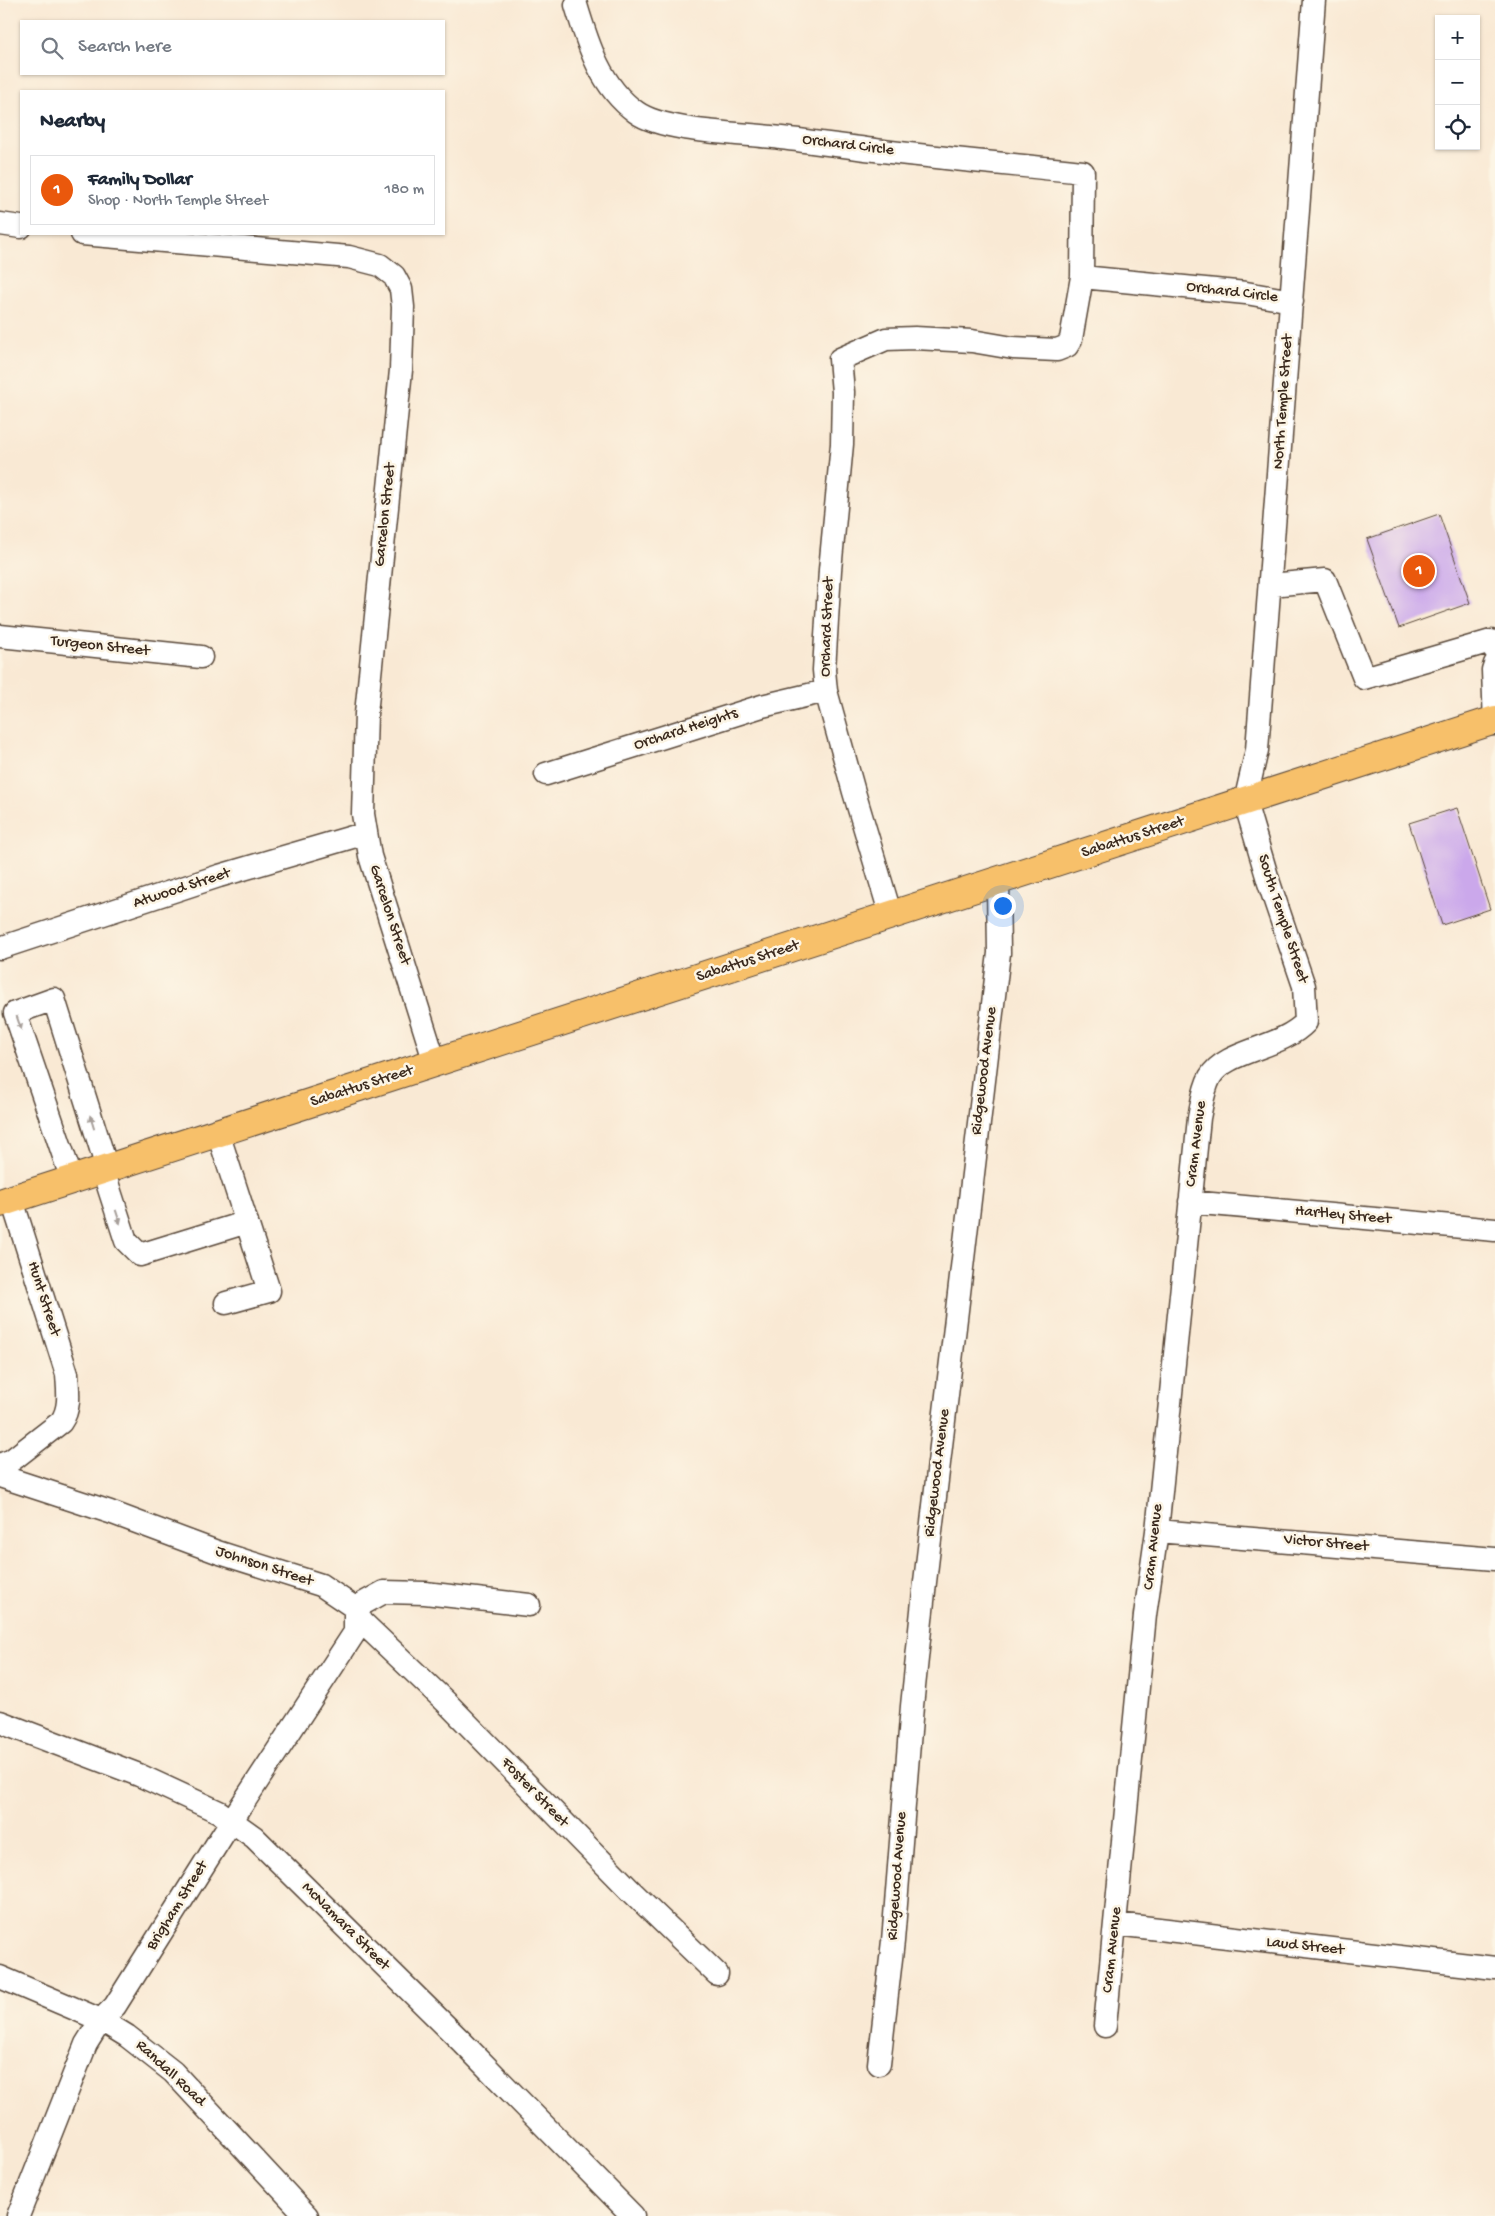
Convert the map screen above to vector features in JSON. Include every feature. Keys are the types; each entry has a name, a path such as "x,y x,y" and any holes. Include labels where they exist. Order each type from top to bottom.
{"main road":[{"name":"Sabattus Street","path":"6,1202 1495,721"}],"street":[{"name":"North Temple Street","path":"1245,802 1257,750 1314,0"},
{"name":"Orchard Circle","path":"576,6 588,47 602,74 625,104 638,114 652,120 689,129 780,137 881,151 1083,172 1082,277 1071,339 1067,346 1057,350 1013,348 972,341 915,338 886,339 840,359"},
{"path":"0,224 20,227"},
{"name":"Garcelon Street","path":"94,235 349,257 380,265 394,276 401,289 403,307 401,370 366,714 364,814 370,856 435,1063"},
{"name":"Orchard Circle","path":"1082,277 1246,293 1292,301"},
{"name":"Orchard Street","path":"840,359 843,392 842,444 830,570 824,670 826,690 891,916"},
{"path":"1270,585 1324,580 1364,678 1491,641 1495,650"},
{"name":"Turgeon Street","path":"0,636 201,657"},
{"path":"1495,664 1493,670 1495,721"},
{"name":"Orchard Heights","path":"546,774 762,706 826,690"},
{"name":"South Temple Street","path":"1215,1070 1222,1063 1230,1059 1270,1045 1298,1031 1306,1022 1304,986 1269,884 1245,802"},
{"name":"Atwood Street","path":"0,948 219,876 366,832"},
{"name":"Ridgewood Avenue","path":"879,2064 893,1941 912,1706 925,1582 999,953 998,882"},
{"path":"72,1180 15,1014 54,999 126,1241 140,1255 247,1222"},
{"name":"Cram Avenue","path":"1105,2026 1146,1615 1157,1531 1199,1118 1205,1089 1215,1070"},
{"path":"218,1133 269,1291 226,1303"},
{"name":"Hunt Street","path":"0,1464 12,1460 61,1422 66,1415 69,1399 67,1374 6,1202"},
{"name":"Hartley Street","path":"1190,1202 1495,1230"},
{"name":"Johnson Street","path":"0,1476 110,1512 217,1552 322,1585 355,1608"},
{"name":"Victor Street","path":"1157,1531 1495,1559"},
{"path":"355,1608 384,1592 425,1593 529,1605"},
{"name":"Brigham Street","path":"18,2216 86,2044 101,2020 115,2006 232,1820 355,1632 355,1608"},
{"name":"Foster Street","path":"355,1608 362,1622 447,1703 630,1890 717,1974"},
{"name":"McNamara Street","path":"0,1722 139,1775 232,1820 254,1837 462,2041 633,2216"},
{"name":"Laud Street","path":"1116,1924 1495,1968"},
{"name":"Randall Road","path":"0,1977 101,2020 127,2036 172,2072 307,2216"}],"building":[{"path":"1439,514 1470,603 1399,628 1367,539"},
{"path":"1457,808 1490,909 1442,925 1409,823"}],"place":[{"name":"Family Dollar","path":"1419,571"}]}
